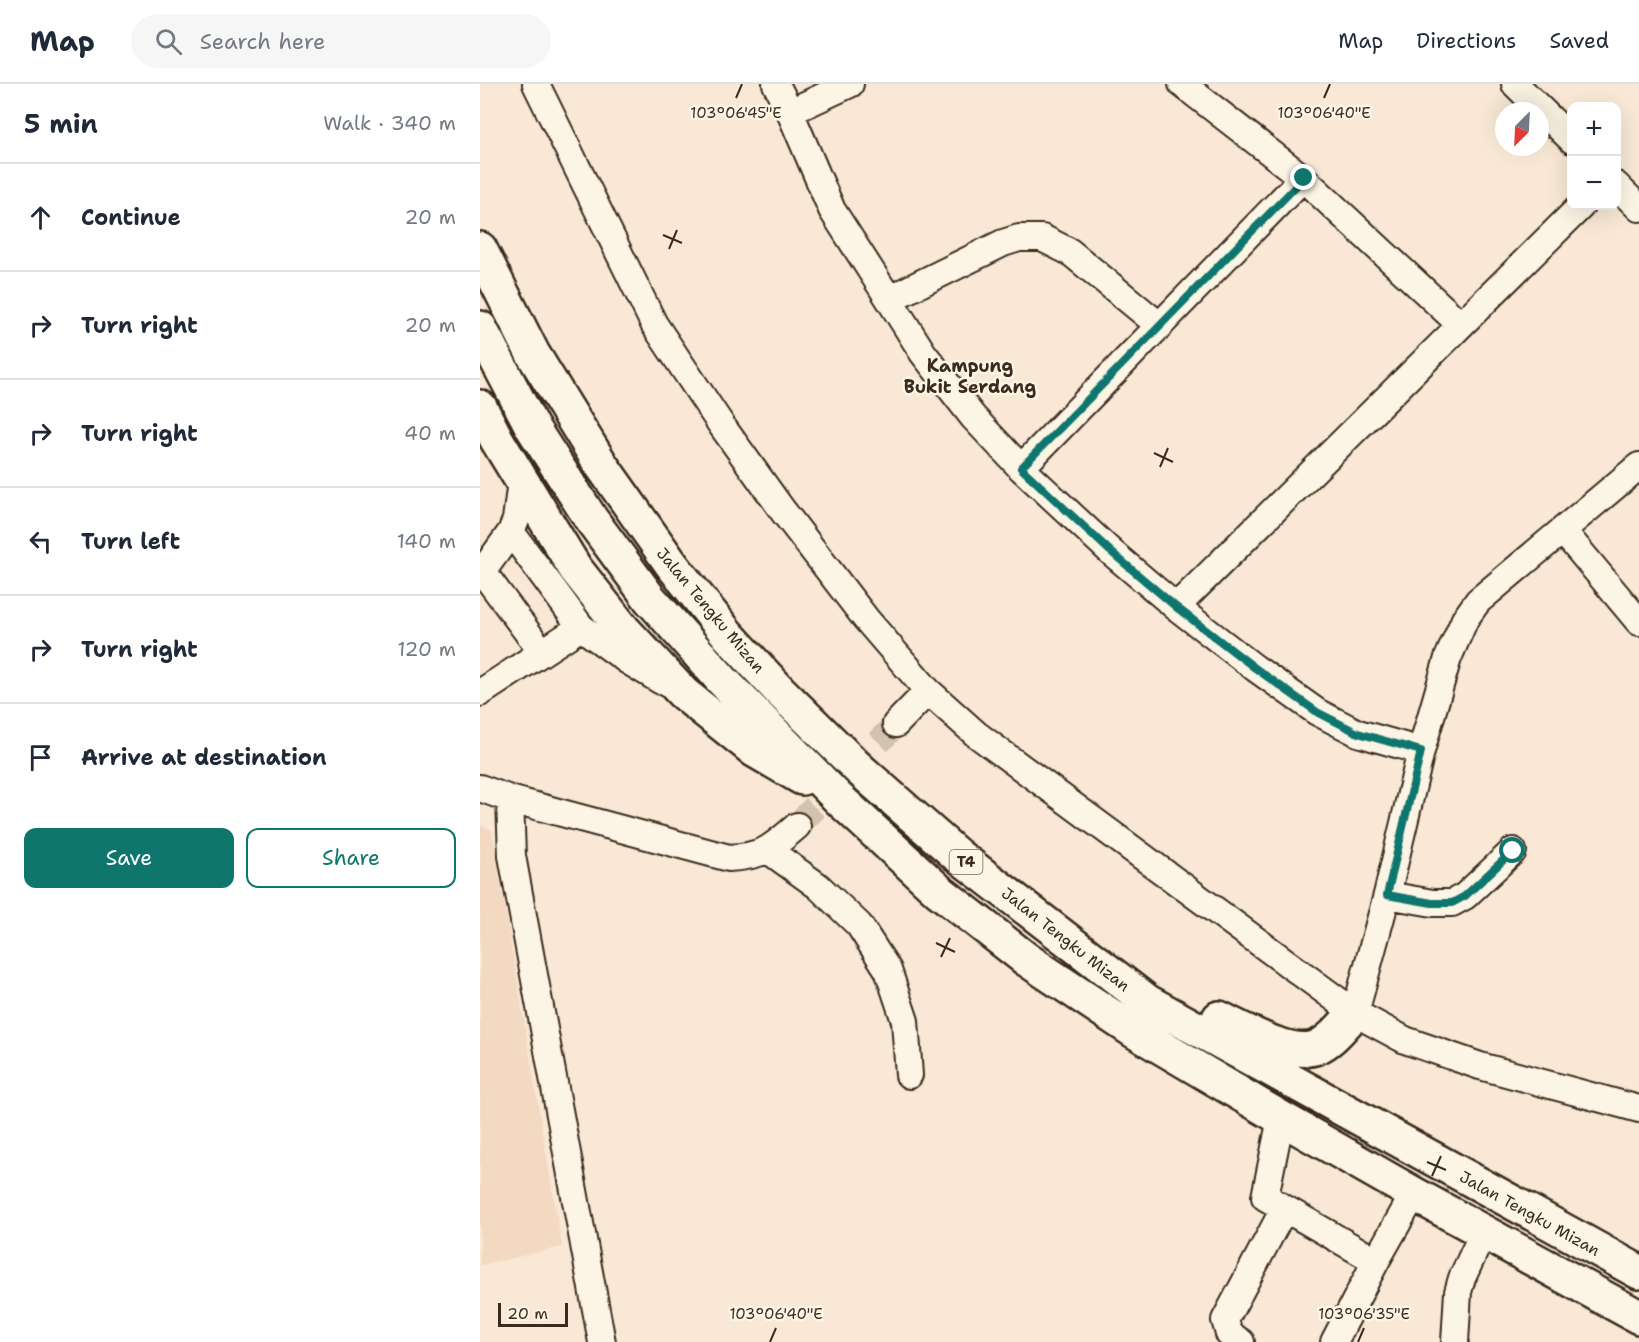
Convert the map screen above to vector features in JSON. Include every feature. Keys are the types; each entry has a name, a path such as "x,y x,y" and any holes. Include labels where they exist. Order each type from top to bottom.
{"highway":[{"name":"Jalan Tengku Mizan","path":"480,249 533,354 602,466 672,565 728,635 780,691 858,768 957,855 1148,1002 1639,1272"},
{"name":"Jalan Tengku Mizan","path":"480,328 532,427 591,519 650,599 722,680 839,799 939,891 1026,959 1134,1031 1281,1119 1639,1317"},
{"path":"480,407 575,568 623,629 683,693 754,750 839,799"},
{"path":"1056,931 1253,1035 1281,1045 1305,1050 1316,1048 1326,1042 1355,1013"}],"street":[{"path":"537,84 654,324 722,426 783,511 866,619 928,691 976,734 1355,1013 1405,1040 1480,1066 1639,1109"},
{"path":"776,84 832,210 923,353 973,417 1021,468 1110,551 1176,607 1317,712 1358,733 1421,751"},
{"path":"790,112 850,84"},
{"path":"1182,84 1304,178 1461,324"},
{"path":"1515,84 1567,135"},
{"path":"1021,468 1304,178"},
{"path":"1621,189 1639,208"},
{"path":"1176,607 1577,210"},
{"path":"889,299 987,249 1019,238 1042,238 1070,252 1160,326"},
{"path":"1355,1013 1387,895 1421,751 1448,658 1466,619 1478,601 1639,466"},
{"path":"521,480 516,520 512,532 484,568 485,575 542,652"},
{"path":"1563,531 1639,622"},
{"path":"512,532 581,627 628,661 683,693"},
{"path":"480,693 581,627"},
{"path":"896,724 928,691"},
{"path":"480,788 510,799 729,858 750,857 768,850 797,826"},
{"path":"510,799 512,856 602,1342"},
{"path":"768,850 818,886 859,925 888,970 905,1021 909,1075"},
{"path":"1387,895 1432,903 1452,903 1465,896 1513,851"},
{"path":"1281,1119 1265,1197 1376,1261"},
{"path":"1334,1342 1414,1194"},
{"path":"1241,1342 1229,1334 1225,1320 1284,1209"},
{"path":"1455,1342 1458,1292 1484,1233"}],"shaded area":[{"path":"480,825 492,830 562,1247 480,1265"}],"tunnel":[{"path":"797,826 896,724"}],"district":[{"name":"Kampung Bukit Serdang","path":"970,376"}],"route":[{"path":"1304,178 1021,468 1110,551 1176,607 1317,712 1358,733 1421,751 1387,895 1432,903 1452,903 1465,896 1513,851"}]}
